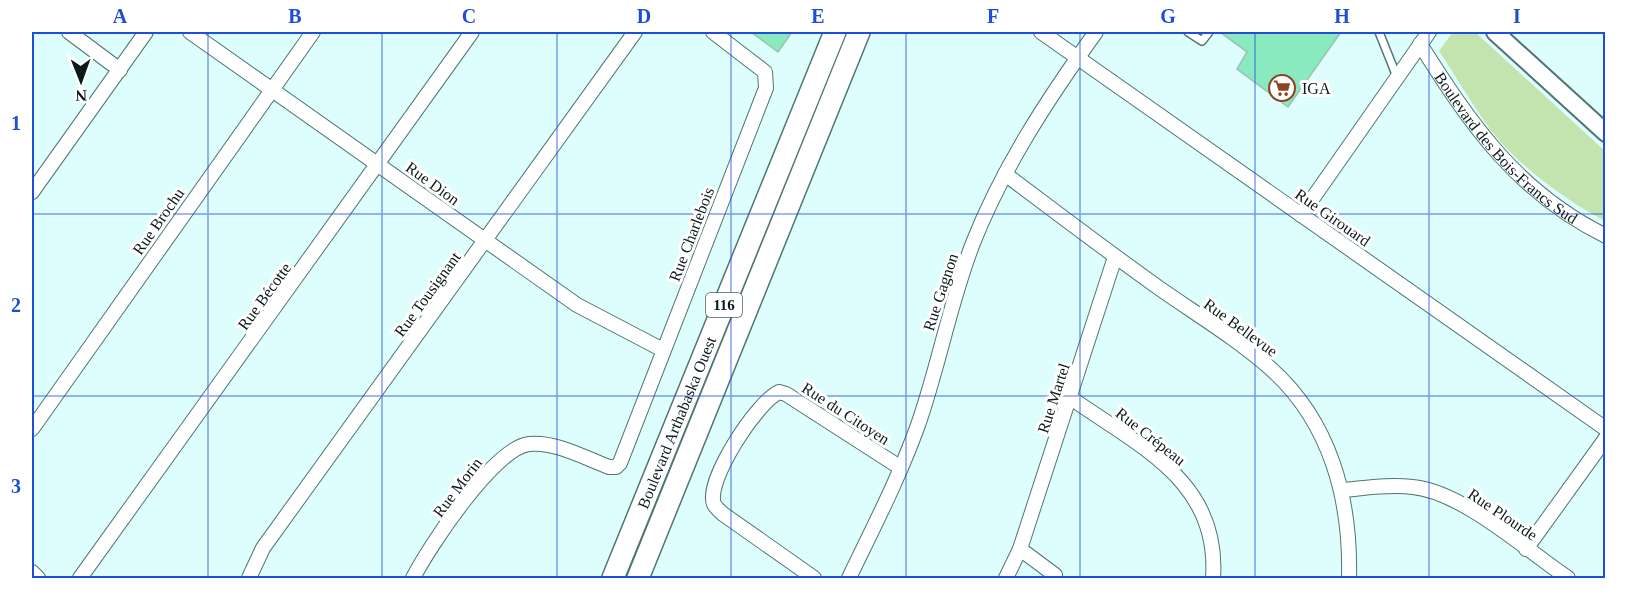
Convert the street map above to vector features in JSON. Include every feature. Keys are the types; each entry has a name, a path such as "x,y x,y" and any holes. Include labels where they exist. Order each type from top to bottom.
{"main road":[{"name":"Boulevard Arthabaska Ouest","path":"613,579 835,32"},
{"name":"Boulevard Arthabaska Ouest","path":"638,579 859,32"}],"street":[{"path":"69,32 120,70"},
{"path":"33,188 146,32"},
{"name":"Rue Dion","path":"190,32 577,305 663,350"},
{"name":"Rue Brochu","path":"32,429 313,32"},
{"name":"Rue Bécotte","path":"80,579 472,32"},
{"name":"Rue Tousignant","path":"249,579 263,548 486,242 635,32"},
{"name":"Rue Charlebois","path":"616,467 620,463 767,81 765,72 713,32"},
{"name":"Rue Girouard","path":"1041,32 1605,429"},
{"name":"Rue Gagnon","path":"849,579 901,468 918,424 942,338 974,243 1005,174 1096,32"},
{"path":"1301,215 1429,32"},
{"path":"1495,32 1602,127"},
{"name":"Boulevard des Bois-Francs Sud","path":"1420,44 1461,108 1504,162 1571,219 1605,237"},
{"name":"Rue Bellevue","path":"1005,174 1115,257 1271,369 1307,412 1324,440 1343,490 1350,552 1349,579"},
{"name":"Rue Martel","path":"1006,579 1020,549 1115,257"},
{"name":"Rue du Citoyen","path":"814,579 723,514 714,504 713,491 734,442 761,404 779,392 786,394 901,468"},
{"name":"Rue Crépeau","path":"1071,398 1165,465 1188,487 1203,510 1212,538 1213,579"},
{"path":"1526,549 1605,438"},
{"name":"Rue Morin","path":"414,579 486,473 514,449 527,444 541,444 616,467"},
{"name":"Rue Plourde","path":"1343,490 1387,486 1434,491 1471,509 1568,579"},
{"path":"1020,549 1055,575"},
{"path":"32,572 38,579"}],"lane":[{"path":"1188,32 1202,41 1209,32"},
{"path":"1379,32 1397,77"}],"green space":[{"path":"1453,32 1475,32 1605,151 1605,221 1557,192 1525,166 1498,139 1439,51"}],"building":[{"path":"751,32 792,32 778,52"},
{"name":"IGA","path":"1220,32 1341,32 1288,107 1237,69 1247,52"}],"place":[{"name":"IGA","path":"1282,88"}]}
